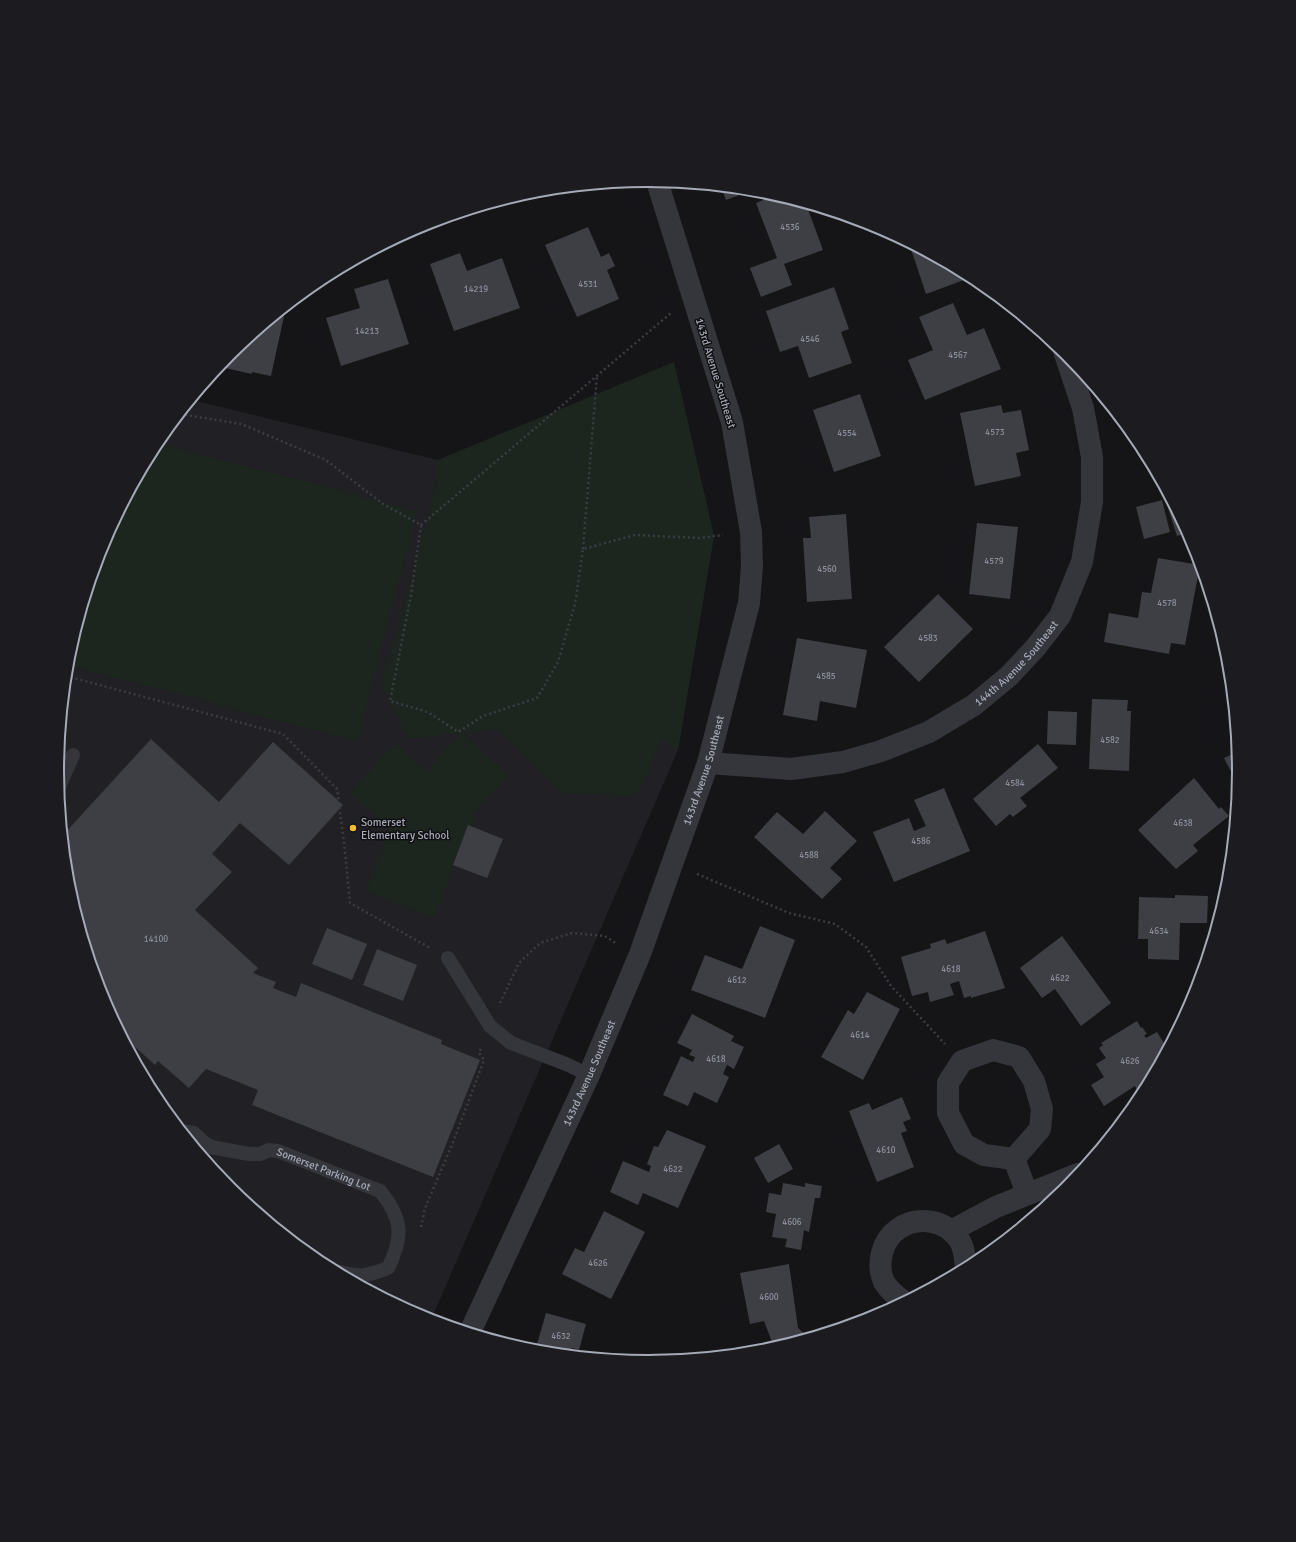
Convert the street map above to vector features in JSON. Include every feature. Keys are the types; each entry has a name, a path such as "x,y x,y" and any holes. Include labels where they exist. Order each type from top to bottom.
{"street":[{"name":"143rd Avenue Southeast","path":"472,1328 589,1075 640,954 708,763 749,603 752,566 751,532 732,422 659,187"},
{"name":"144th Avenue Southeast","path":"708,763 791,770 843,762 881,751 929,732 974,705 1009,676 1036,647 1060,616 1082,562 1092,502 1092,457 1083,408 1069,367"},
{"path":"993,1050 1019,1057 1034,1081 1042,1109 1040,1129 1014,1158 984,1155 964,1144 948,1113 948,1083 962,1061 993,1050"},
{"path":"1014,1158 1027,1193"},
{"path":"951,1230 1027,1193 1066,1178"},
{"path":"899,1298 892,1293 884,1281 880,1267 882,1253 887,1240 897,1229 910,1223 924,1221 938,1223 951,1230 960,1241 965,1254 966,1261"}],"lane":[{"path":"64,775 73,755"},
{"path":"448,958 490,1026 511,1042 589,1075"},
{"name":"Somerset Parking Lot","path":"189,1132 194,1133 211,1147 249,1154 260,1154 269,1150 278,1150 380,1191 391,1204 397,1222 399,1237 395,1255 388,1268 371,1274 353,1275"}],"path":[{"path":"598,375 583,549 575,604 558,662 537,698 483,716 458,732 428,712 390,701 411,595 421,525 671,313"},
{"path":"185,415 241,424 326,460 383,504 421,525"},
{"path":"583,549 635,535 699,538 723,535"},
{"path":"72,678 283,734 337,788 350,903 448,958"},
{"path":"697,874 789,913 835,924 866,947 890,986 948,1047"},
{"path":"420,1228 425,1208 452,1145 484,1060 479,1053 519,963 540,943 572,932 604,936 617,944"}],"shaded area":[{"name":"Somerset Elementary School","path":"674,362 714,536 678,750 434,1314 390,1295 356,1277 324,1257 292,1234 235,1184 185,1127 162,1095 142,1063 124,1029 108,994 95,959 75,885 65,809 64,771 65,733 75,657 95,583 108,548 142,479 162,447 197,401 438,460"},
{"path":"674,362 714,536 678,750 662,740 637,796 562,793 498,729 463,733 509,776 477,810 434,918 366,891 390,829 350,793 395,743 426,771 461,733 409,739 382,685 438,480 438,460"},
{"path":"164,445 417,511 357,741 73,667 84,620 95,583 108,548 142,479"}],"building":[{"path":"723,192 741,195 726,200"},
{"path":"766,199 808,210 823,250 784,264 792,285 761,297 750,268 777,258 756,203"},
{"path":"588,227 601,257 609,253 615,266 607,270 619,299 577,317 545,245"},
{"path":"911,250 964,280 926,294"},
{"path":"460,253 467,271 502,258 520,308 454,331 430,264"},
{"path":"388,279 409,344 341,366 326,318 360,308 354,289"},
{"path":"834,287 849,329 841,332 852,363 809,378 798,346 780,352 766,311"},
{"path":"953,303 967,335 984,328 1001,369 925,400 908,360 933,350 919,317"},
{"path":"284,314 271,376 252,372 252,374 226,368 263,332"},
{"path":"860,394 881,456 834,472 813,410"},
{"path":"1001,405 1003,413 1021,410 1029,450 1016,453 1021,476 975,486 960,413"},
{"path":"1162,500 1170,532 1144,539 1136,507"},
{"path":"1166,502 1182,535 1177,536"},
{"path":"846,514 852,599 807,602 803,538 811,538 809,517"},
{"path":"977,523 1018,527 1010,599 969,594"},
{"path":"1158,558 1194,564 1198,575 1185,645 1171,643 1169,654 1104,642 1109,613 1138,618 1142,592 1151,593"},
{"path":"938,594 973,629 919,682 884,647"},
{"path":"797,638 867,650 856,708 820,701 817,721 783,715"},
{"path":"1092,699 1128,700 1127,711 1131,711 1129,771 1089,769"},
{"path":"1048,711 1077,712 1076,745 1047,744"},
{"path":"151,739 219,802 273,742 343,805 289,865 240,823 212,854 232,872 195,910 258,968 253,973 276,982 273,988 296,997 301,983 442,1040 441,1044 480,1060 433,1177 252,1105 258,1090 206,1069 189,1088 158,1061 155,1065 132,1044 108,994 95,959 75,885 67,830"},
{"path":"1038,744 1058,768 1020,798 1027,806 1013,817 1010,814 996,826 973,799"},
{"path":"1232,755 1232,773 1224,758"},
{"path":"1194,778 1219,809 1221,807 1229,816 1193,845 1198,851 1176,869 1138,830"},
{"path":"944,788 970,851 894,882 873,832 909,818 914,831 926,826 914,800"},
{"path":"825,811 857,841 830,868 842,879 822,899 754,837 777,812 803,834"},
{"path":"468,825 503,839 487,878 453,865"},
{"path":"1175,895 1208,896 1207,923 1180,923 1179,960 1148,959 1148,939 1138,939 1139,897 1175,898"},
{"path":"760,926 795,940 765,1018 691,990 705,955 742,969"},
{"path":"327,928 367,944 352,980 312,964"},
{"path":"985,931 1005,988 971,998 971,996 964,998 959,981 950,984 954,995 930,1002 928,992 912,996 901,957 931,948 930,944 945,939 947,944"},
{"path":"1062,936 1111,1003 1081,1026 1055,989 1042,998 1020,968"},
{"path":"377,949 417,965 403,1001 363,985"},
{"path":"867,992 900,1009 863,1080 821,1057 848,1010 854,1014"},
{"path":"692,1014 734,1036 731,1041 744,1047 734,1069 727,1065 723,1074 729,1077 717,1103 694,1092 688,1106 663,1095 681,1056 693,1062 695,1057 689,1055 692,1050 677,1043"},
{"path":"1137,1021 1147,1034 1144,1035 1146,1038 1157,1032 1164,1044 1137,1090 1135,1086 1104,1106 1091,1085 1104,1077 1096,1064 1106,1058 1099,1048 1103,1045 1101,1043"},
{"path":"902,1097 911,1119 903,1122 907,1131 901,1133 914,1167 877,1182 849,1111 869,1103 872,1110"},
{"path":"667,1130 706,1146 678,1208 643,1193 638,1205 610,1192 623,1161 649,1172 651,1166 647,1164 654,1146 658,1147"},
{"path":"779,1144 793,1169 768,1183 754,1158"},
{"path":"783,1183 805,1187 805,1183 822,1186 820,1198 815,1198 809,1232 804,1230 801,1250 785,1247 787,1239 772,1237 776,1214 766,1212 769,1193 781,1195"},
{"path":"604,1211 645,1232 611,1299 562,1274 575,1248 584,1252"},
{"path":"789,1264 798,1328 804,1333 772,1342 764,1321 750,1324 740,1273"},
{"path":"546,1313 586,1324 579,1350 537,1344"}],"place":[{"name":"Somerset Elementary School","path":"353,828"}]}
